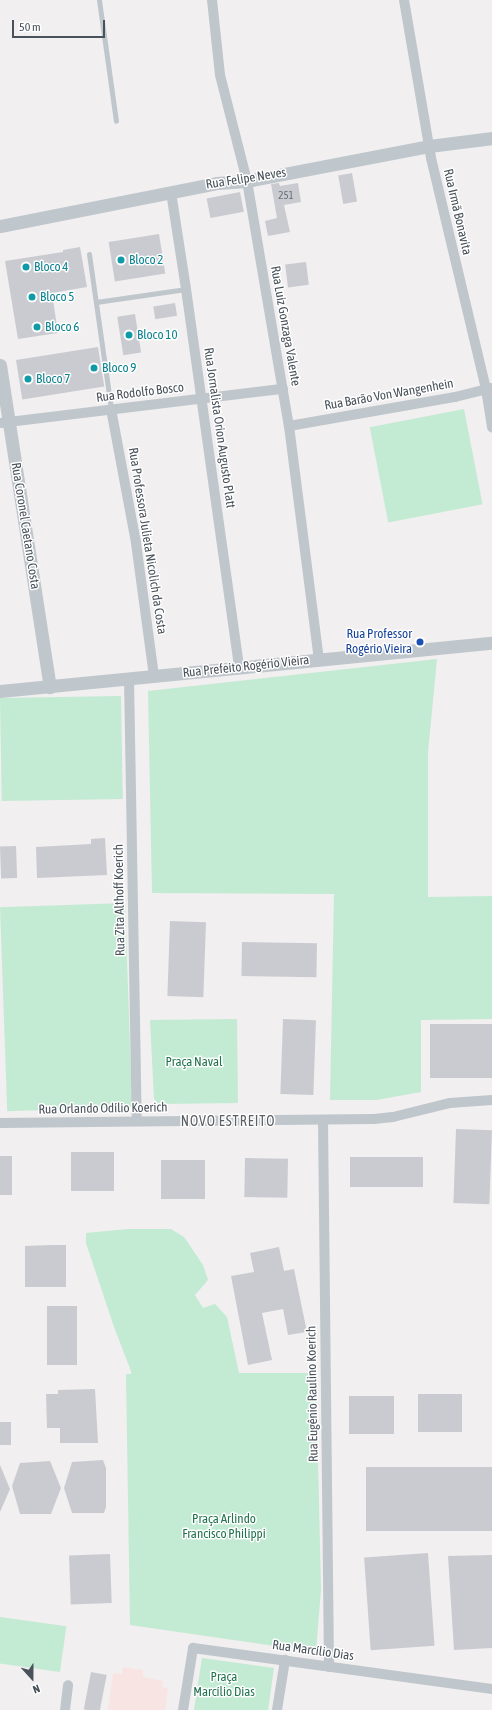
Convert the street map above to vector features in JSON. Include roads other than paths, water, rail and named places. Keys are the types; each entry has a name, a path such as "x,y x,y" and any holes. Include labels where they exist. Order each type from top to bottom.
{"street":[{"name":"Rua Luiz Gonzaga Valente","path":"212,0 220,75 248,181 283,389 319,659"},
{"name":"Rua Irmã Bonavita","path":"404,0 429,146 489,388 492,428"},
{"name":"Rua Felipe Neves","path":"0,226 217,183 248,181 429,146 492,138"},
{"name":"Rua Jornalista Orion Augusto Platt","path":"171,192 239,668"},
{"name":"Rua Coronel Caetano Costa","path":"0,365 4,423 50,687"},
{"name":"Rua Barão Von Wangenhein","path":"289,426 455,397 489,388"},
{"name":"Rua Rodolfo Bosco","path":"4,423 283,389"},
{"name":"Rua Professora Julieta Nicolich da Costa","path":"111,409 136,543 154,677"},
{"name":"Rua Prefeito Rogério Vieira","path":"0,691 492,643"},
{"name":"Rua Zita Althoff Koerich","path":"129,678 136,1121"},
{"name":"Rua Orlando Odílio Koerich","path":"0,1123 380,1119 450,1103 492,1100"},
{"name":"Rua Eugênio Raulino Koerich","path":"323,1120 329,1666"},
{"name":"Rua Marcílio Dias","path":"184,1710 193,1648 492,1689"},
{"path":"277,1710 284,1660"},
{"path":"65,1710 68,1685"}],"lane":[{"path":"99,0 116,121"},
{"path":"89,254 111,409"},
{"path":"96,302 186,289"}],"place":[{"name":"Bloco 2","path":"121,260"},
{"name":"Bloco 4","path":"26,267"},
{"name":"Bloco 5","path":"32,297"},
{"name":"Bloco 6","path":"37,327"},
{"name":"Bloco 10","path":"129,335"},
{"name":"Bloco 9","path":"94,368"},
{"name":"Bloco 7","path":"28,379"},
{"name":"Rua Professor Rogério Vieira","path":"420,642"}],"district":[{"name":"NOVO ESTREITO","path":"228,1121"}],"park label":[{"name":"Praça Naval","path":"194,1062"},
{"name":"Praça Arlindo Francisco Philippi","path":"224,1528"},
{"name":"Praça Marcílio Dias","path":"224,1686"}]}
